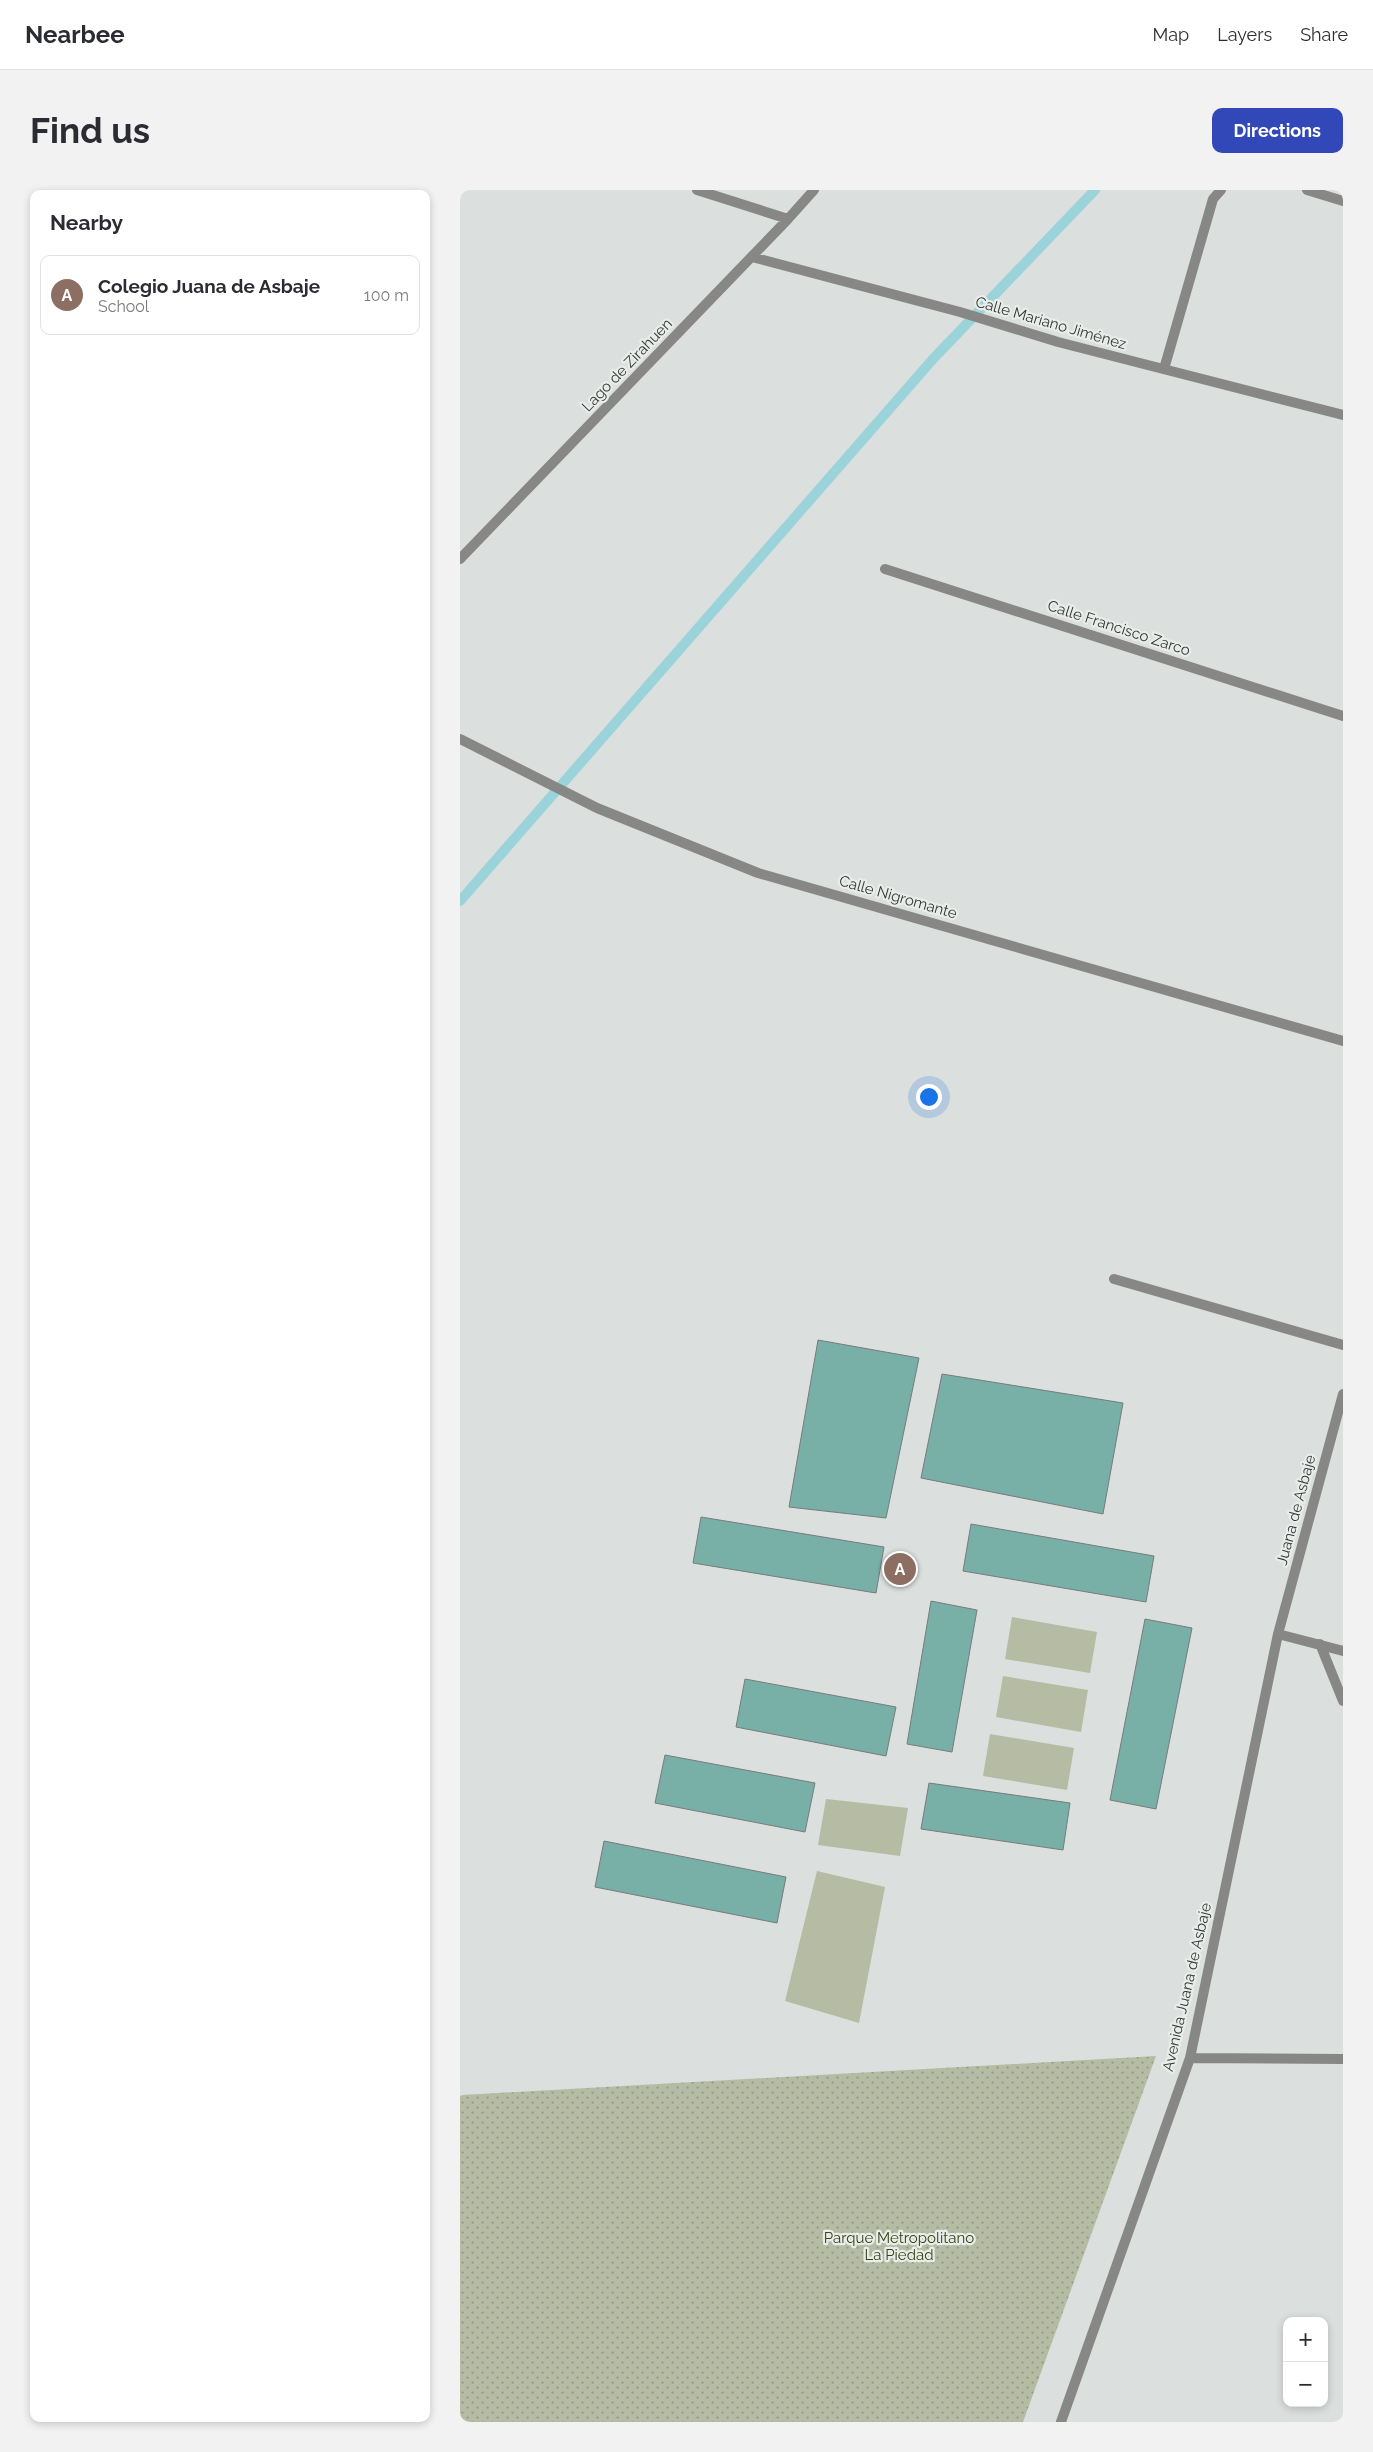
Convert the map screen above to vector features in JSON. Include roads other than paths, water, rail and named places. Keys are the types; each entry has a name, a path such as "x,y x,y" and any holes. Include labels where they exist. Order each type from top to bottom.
{"street":[{"path":"697,190 788,219"},
{"name":"Lago de Zirahuen","path":"462,554 752,257 814,190"},
{"path":"1164,369 1213,199 1221,190"},
{"path":"1307,190 1343,201"},
{"name":"Calle Mariano Jiménez","path":"752,257 960,312 1058,342 1343,415"},
{"name":"Calle Francisco Zarco","path":"885,569 1343,716"},
{"name":"Calle Nigromante","path":"460,739 597,808 758,873 1343,1041"},
{"path":"1114,1279 1343,1346"},
{"name":"Juana de Asbaje","path":"1278,1634 1343,1394"},
{"path":"1278,1634 1343,1651"},
{"name":"Avenida Juana de Asbaje","path":"1061,2422 1190,2058 1278,1634"},
{"path":"1320,1644 1343,1701"},
{"path":"1190,2058 1343,2059"}],"waterway":[{"path":"460,901 933,359 1095,190"}],"place":[{"name":"Colegio Juana de Asbaje","path":"900,1569"}],"park label":[{"name":"Parque Metropolitano La Piedad","path":"899,2246"}]}
